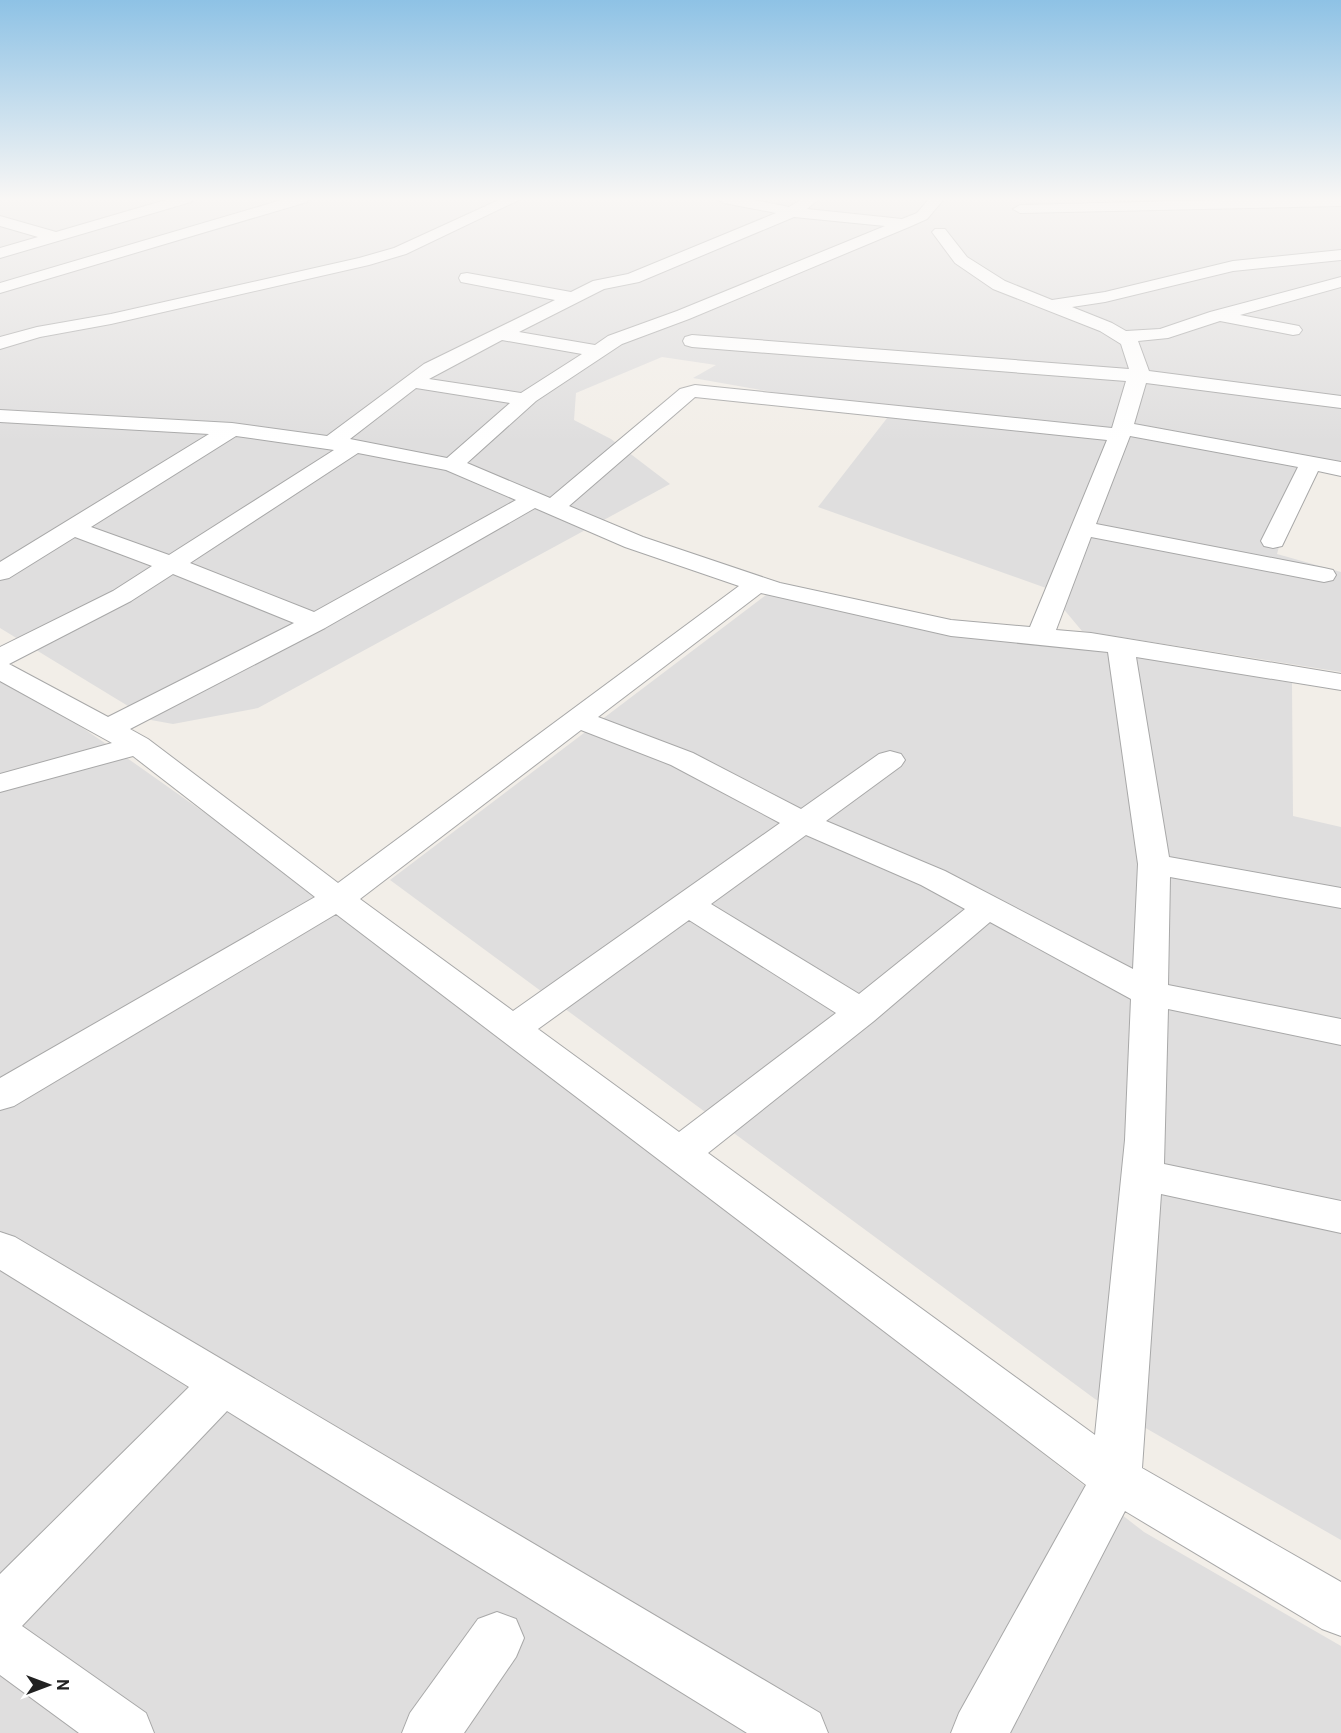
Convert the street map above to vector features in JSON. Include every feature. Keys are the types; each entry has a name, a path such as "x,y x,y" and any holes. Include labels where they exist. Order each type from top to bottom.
{"street":[{"path":"0,288 28,280"},
{"path":"0,343 37,332 123,317 285,280"},
{"path":"477,280 573,298"},
{"path":"0,658 122,596 171,564 342,445 431,368 599,285 624,280"},
{"path":"452,465 526,400 615,340 768,280"},
{"path":"991,280 1106,327 1129,341 1139,372 1120,432 1040,636"},
{"path":"1051,305 1105,297 1176,280"},
{"path":"1122,337 1162,334 1216,316 1341,282"},
{"path":"1286,297 1330,303"},
{"path":"1216,316 1293,330"},
{"path":"500,334 598,351"},
{"path":"692,341 1138,376 1341,402"},
{"path":"413,382 526,400"},
{"path":"0,783 122,737 316,622 543,504 687,393 695,391 1120,432 1341,469"},
{"path":"0,416 232,429 342,445 452,465 634,542 757,584 951,628 1121,646 1341,682"},
{"path":"0,573 232,429"},
{"path":"1273,541 1311,463"},
{"path":"73,528 316,622"},
{"path":"1082,528 1324,575"},
{"path":"0,1096 310,913 338,899 757,584"},
{"path":"980,1733 1116,1479 1142,1175 1154,864 1121,646"},
{"path":"0,670 122,737 1116,1479 1341,1611"},
{"path":"577,719 682,759 802,822 933,878 1149,993 1341,1032"},
{"path":"513,1029 891,760"},
{"path":"1154,864 1341,898"},
{"path":"688,904 861,1012"},
{"path":"680,1153 861,1012 989,908"},
{"path":"1142,1175 1341,1217"},
{"path":"0,1249 800,1733"},
{"path":"0,1611 224,1384"},
{"path":"430,1733 497,1638"},
{"path":"0,1642 126,1733"}],"shaded area":[{"path":"0,280 1341,280 1341,470 1302,464 1277,554 1341,572 1341,672 1082,631 1046,588 818,507 891,413 693,378 716,365 662,357 576,393 574,420 611,439 670,484 258,708 173,724 151,720 0,628"},
{"path":"774,589 1292,683 1293,816 1341,827 1341,1540 1095,1399 390,880"},
{"path":"0,672 327,899 1144,1532 1341,1646 1341,1733 0,1733"}]}
